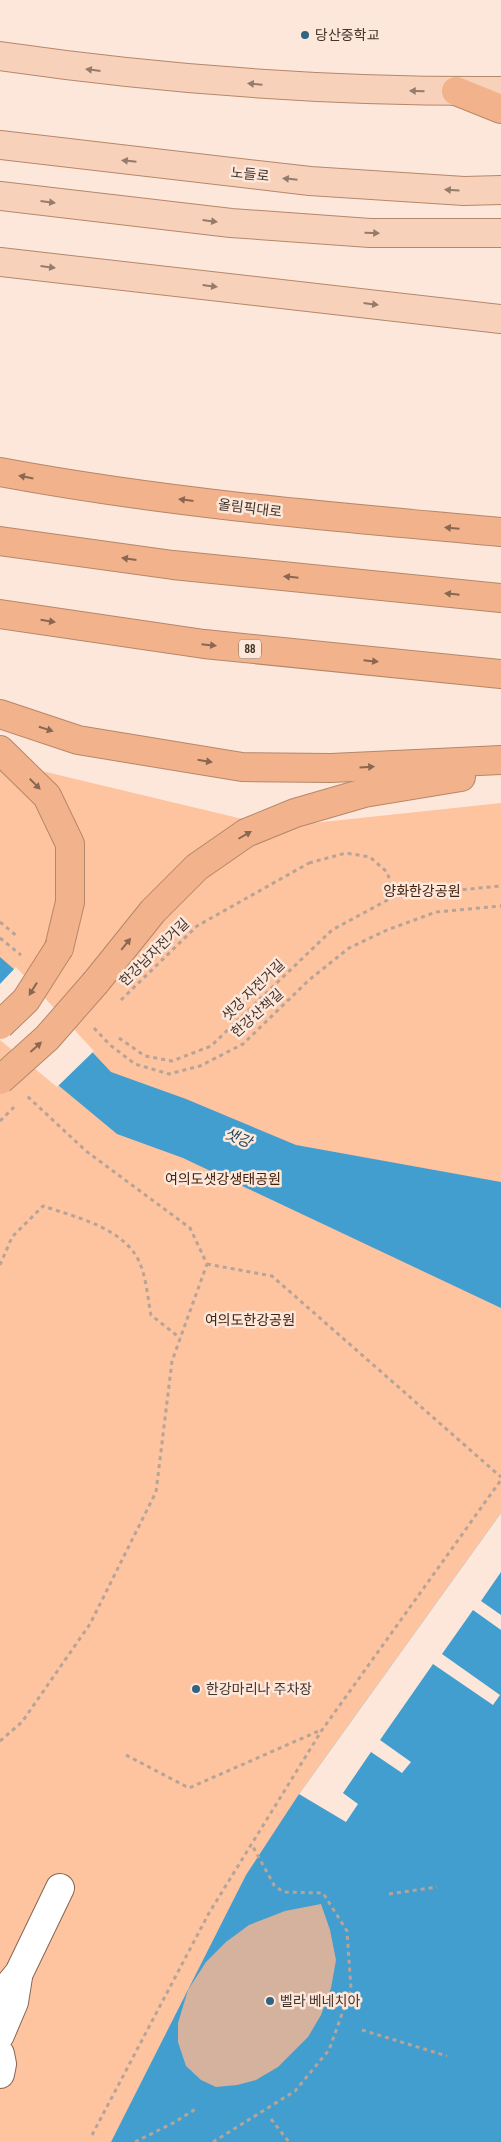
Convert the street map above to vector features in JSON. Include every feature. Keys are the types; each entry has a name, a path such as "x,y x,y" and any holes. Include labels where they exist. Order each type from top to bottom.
{"highway":[{"path":"456,91 501,108"},
{"name":"올림픽대로","path":"0,472 84,488 294,514 501,532"},
{"path":"0,541 173,565 501,598"},
{"name":"88","path":"0,614 204,644 501,674"},
{"path":"0,714 78,740 242,767 331,768 501,760"},
{"path":"0,750 47,796 70,844 70,902 59,948 26,1000 0,1025"},
{"path":"11,1085 47,1038 96,982 152,911 191,873 246,833 294,813 364,793 501,771"}],"main road":[{"path":"0,56 97,70 299,88 501,91"},
{"name":"노들로","path":"0,144 310,181 464,191 501,190"},
{"path":"0,196 232,224 370,233 501,233"},
{"path":"0,262 501,319"}],"street":[{"path":"0,1996 19,1973 60,1888"},
{"path":"0,2035 14,2002 19,1973"},
{"path":"0,2054 2,2064 0,2074"}],"path":[{"name":"한강남자전거길","path":"119,1002 197,926 309,863 346,852 370,857 387,872 395,896"},
{"path":"395,896 501,886"},
{"name":"샛강 자전거길","path":"119,1038 145,1056 172,1061 211,1046 332,930 395,896"},
{"name":"한강산책길","path":"90,1024 110,1045 135,1064 169,1074 200,1066 243,1044 309,980 349,948 387,930 436,912 501,906"},
{"path":"0,922 18,937"},
{"path":"0,938 28,962"},
{"path":"91,1030 98,1023"},
{"path":"0,1742 22,1722 90,1624 156,1492 172,1361 208,1264 190,1228 86,1151 11,1085"},
{"path":"21,1100 28,1093"},
{"path":"0,1120 14,1106"},
{"path":"0,1265 12,1237 43,1206 89,1222 126,1242 142,1268 151,1315 180,1338"},
{"path":"92,2135 209,1913 322,1730 501,1479 272,1276 208,1264"},
{"path":"126,1755 189,1788 322,1730"},
{"path":"213,2142 295,2091 328,2050 351,1989 347,1931 323,1894 283,1892 274,1885 256,1850 251,1845"},
{"path":"389,1894 438,1887"},
{"path":"362,2030 447,2056"},
{"path":"135,2142 175,2122 197,2108"},
{"path":"271,2119 289,2142"}],"green space":[{"name":"여의도한강공원","path":"0,761 276,827 501,803 501,1513 299,1794 111,2142 0,2142"}],"water":[{"name":"샛강","path":"0,957 16,971 111,1072 186,1099 296,1145 501,1182 501,1308 183,1158 117,1134 0,1037"},
{"path":"501,1513 501,2142 111,2142 246,1875 299,1794"}],"pier":[{"path":"16,967 94,1051 57,1087 0,1040 0,984"},
{"path":"501,1513 501,1572 481,1601 501,1615 501,1630 473,1610 442,1654 500,1695 493,1705 433,1664 380,1740 411,1762 402,1773 371,1752 343,1793 358,1804 346,1822 299,1794"}],"building":[{"path":"321,1904 330,1930 336,1960 331,1988 321,2015 308,2037 278,2067 256,2080 237,2085 216,2087 201,2080 186,2066 178,2042 178,2023 188,1990 206,1962 226,1942 249,1925 285,1911"}],"place":[{"name":"당산중학교","path":"305,35"},
{"name":"한강마리나 주차장","path":"196,1689"},
{"name":"벨라 베네치아","path":"270,2001"}],"park label":[{"name":"양화한강공원","path":"422,891"},
{"name":"여의도샛강생태공원","path":"223,1179"}]}
